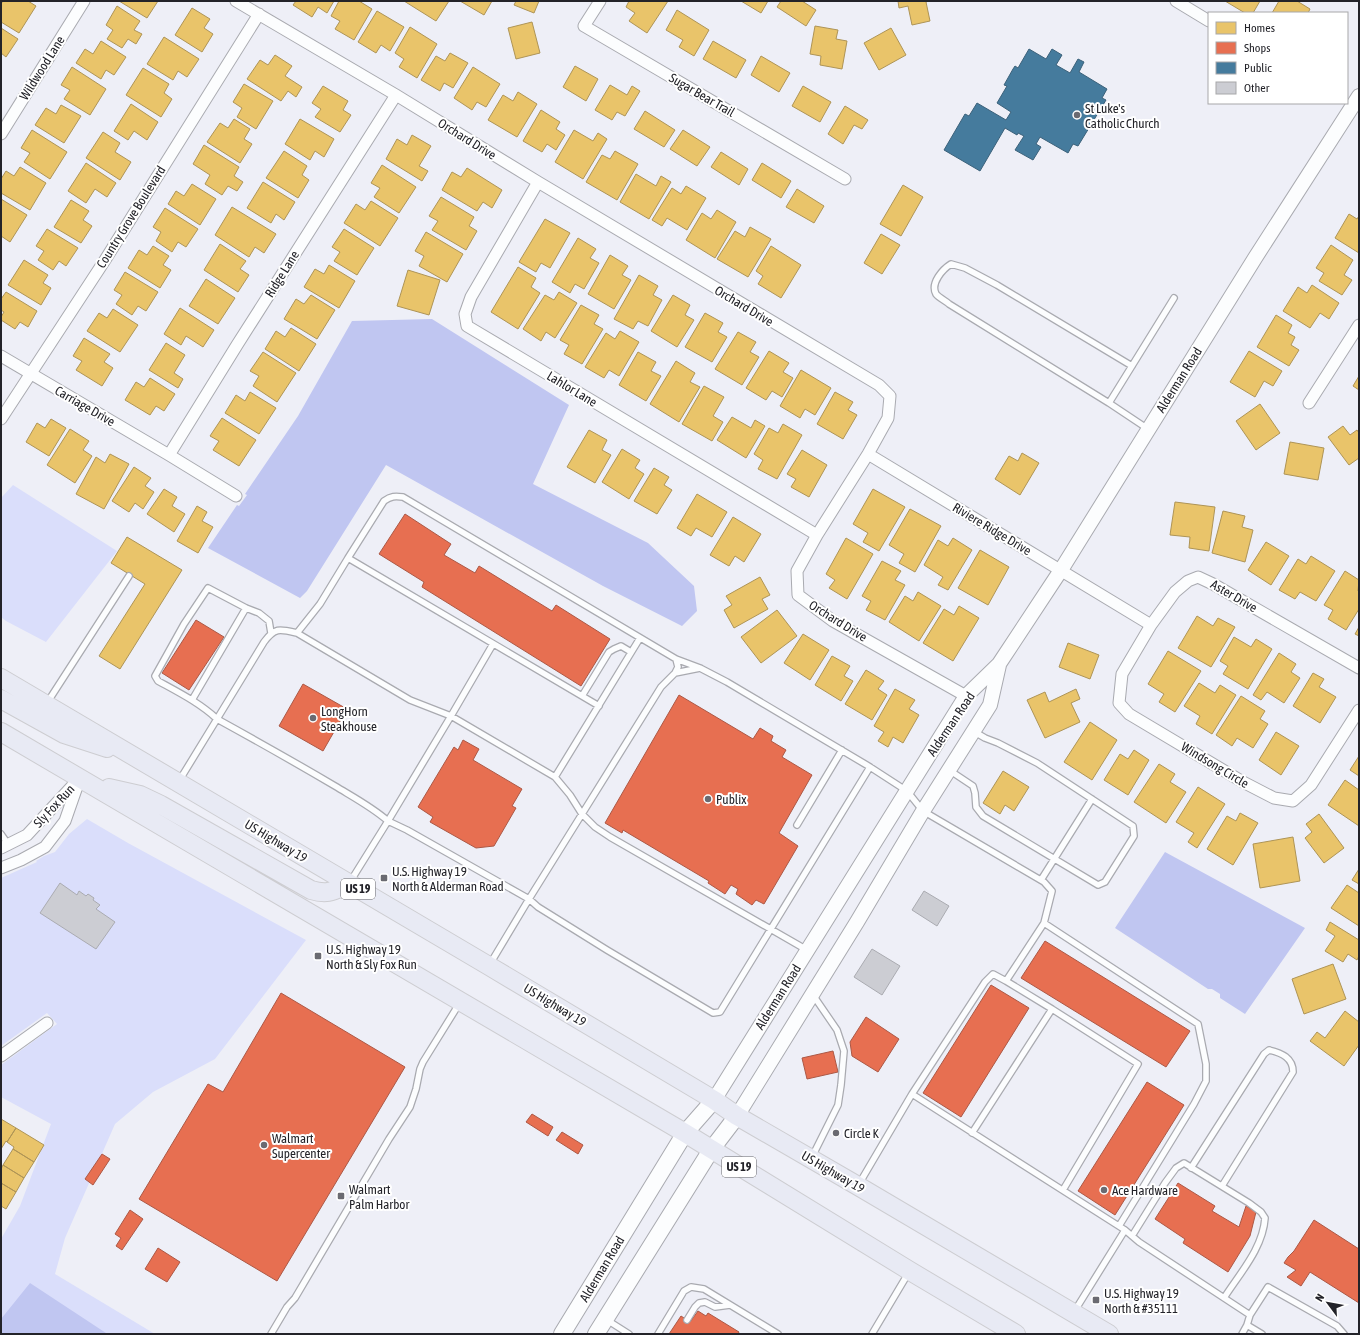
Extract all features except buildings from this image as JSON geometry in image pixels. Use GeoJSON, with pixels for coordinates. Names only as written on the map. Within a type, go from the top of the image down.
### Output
{"type":"FeatureCollection","features":[{"type":"Feature","properties":{"kind":"highway","name":"US Highway 19"},"geometry":{"type":"LineString","coordinates":[[1,678],[489,966],[714,1100],[737,1116],[1109,1334]]}},
{"type":"Feature","properties":{"kind":"highway"},"geometry":{"type":"LineString","coordinates":[[1,699],[64,734],[88,743],[133,756]]}},
{"type":"Feature","properties":{"kind":"highway","name":"US 19"},"geometry":{"type":"LineString","coordinates":[[1,732],[685,1133],[1016,1334]]}},
{"type":"Feature","properties":{"kind":"highway"},"geometry":{"type":"LineString","coordinates":[[86,781],[140,795],[311,890],[322,893],[332,892],[349,884]]}},
{"type":"Feature","properties":{"kind":"main road","name":"Alderman Road"},"geometry":{"type":"LineString","coordinates":[[562,1334],[685,1133],[714,1100]]}},
{"type":"Feature","properties":{"kind":"main road","name":"Alderman Road"},"geometry":{"type":"LineString","coordinates":[[596,1334],[711,1150],[737,1116]]}},
{"type":"Feature","properties":{"kind":"street","name":"Wildwood Lane"},"geometry":{"type":"LineString","coordinates":[[1,134],[84,1]]}},
{"type":"Feature","properties":{"kind":"street","name":"Orchard Drive"},"geometry":{"type":"LineString","coordinates":[[236,1],[396,95],[538,182],[879,385],[890,396],[888,418],[868,454],[816,535],[797,571],[798,595],[833,621],[966,696]]}},
{"type":"Feature","properties":{"kind":"street","name":"Sugar Bear Trail"},"geometry":{"type":"LineString","coordinates":[[600,1],[584,26],[845,179]]}},
{"type":"Feature","properties":{"kind":"street"},"geometry":{"type":"LineString","coordinates":[[1176,1],[1208,20]]}},
{"type":"Feature","properties":{"kind":"street","name":"Country Grove Boulevard"},"geometry":{"type":"LineString","coordinates":[[1,418],[109,254],[258,14]]}},
{"type":"Feature","properties":{"kind":"street","name":"Ridge Lane"},"geometry":{"type":"LineString","coordinates":[[169,455],[396,95]]}},
{"type":"Feature","properties":{"kind":"street","name":"Alderman Road"},"geometry":{"type":"LineString","coordinates":[[714,1100],[966,696],[999,664],[1061,570],[1148,429],[1354,104]]}},
{"type":"Feature","properties":{"kind":"street","name":"Lahlor Lane"},"geometry":{"type":"LineString","coordinates":[[538,182],[471,297],[465,314],[467,326],[816,535]]}},
{"type":"Feature","properties":{"kind":"street"},"geometry":{"type":"LineString","coordinates":[[1309,402],[1359,325]]}},
{"type":"Feature","properties":{"kind":"street","name":"Carriage Drive"},"geometry":{"type":"LineString","coordinates":[[1,356],[236,496]]}},
{"type":"Feature","properties":{"kind":"street","name":"Riviere Ridge Drive"},"geometry":{"type":"LineString","coordinates":[[868,454],[1061,570]]}},
{"type":"Feature","properties":{"kind":"street"},"geometry":{"type":"LineString","coordinates":[[1061,570],[1151,625]]}},
{"type":"Feature","properties":{"kind":"street","name":"Aster Drive"},"geometry":{"type":"LineString","coordinates":[[1151,625],[1175,592],[1188,581],[1198,577],[1213,584],[1359,668]]}},
{"type":"Feature","properties":{"kind":"street","name":"Windsong Circle"},"geometry":{"type":"LineString","coordinates":[[1151,625],[1122,674],[1119,703],[1129,714],[1243,782],[1274,798],[1293,801],[1311,786],[1359,710]]}},
{"type":"Feature","properties":{"kind":"street","name":"Alderman Road"},"geometry":{"type":"LineString","coordinates":[[737,1116],[858,922],[923,811],[990,705],[999,664]]}},
{"type":"Feature","properties":{"kind":"street","name":"Sly Fox Run"},"geometry":{"type":"LineString","coordinates":[[4,846],[27,835],[86,781]]}},
{"type":"Feature","properties":{"kind":"street","name":"Sly Fox Run"},"geometry":{"type":"LineString","coordinates":[[1,868],[21,860],[45,847],[65,821],[86,781]]}},
{"type":"Feature","properties":{"kind":"street"},"geometry":{"type":"LineString","coordinates":[[1,1056],[47,1023]]}},
{"type":"Feature","properties":{"kind":"lane"},"geometry":{"type":"LineString","coordinates":[[1132,366],[997,285],[965,268],[951,264],[944,268],[937,278],[935,288],[936,294],[949,304],[1148,429]]}},
{"type":"Feature","properties":{"kind":"lane"},"geometry":{"type":"LineString","coordinates":[[1108,403],[1174,298]]}},
{"type":"Feature","properties":{"kind":"lane"},"geometry":{"type":"LineString","coordinates":[[297,633],[320,604],[384,501],[390,497],[403,497],[676,659],[700,668],[842,750],[907,791],[923,811],[1041,880],[1052,891],[1044,923],[1006,981]]}},
{"type":"Feature","properties":{"kind":"lane"},"geometry":{"type":"LineString","coordinates":[[348,558],[599,706]]}},
{"type":"Feature","properties":{"kind":"lane"},"geometry":{"type":"LineString","coordinates":[[46,705],[129,576]]}},
{"type":"Feature","properties":{"kind":"lane"},"geometry":{"type":"LineString","coordinates":[[271,633],[269,621],[259,613],[246,608],[208,588],[184,624],[156,676],[158,681],[208,710],[218,719],[378,812],[388,822],[407,830],[529,899],[538,907],[607,950],[713,1013],[720,1012],[870,767]]}},
{"type":"Feature","properties":{"kind":"lane"},"geometry":{"type":"LineString","coordinates":[[192,700],[246,608]]}},
{"type":"Feature","properties":{"kind":"lane"},"geometry":{"type":"LineString","coordinates":[[178,783],[264,642],[271,633],[276,631],[297,633],[410,700],[451,716],[555,777],[570,795],[582,814],[595,827],[807,950]]}},
{"type":"Feature","properties":{"kind":"lane"},"geometry":{"type":"LineString","coordinates":[[555,777],[640,638]]}},
{"type":"Feature","properties":{"kind":"lane"},"geometry":{"type":"LineString","coordinates":[[349,884],[388,822],[493,644]]}},
{"type":"Feature","properties":{"kind":"lane"},"geometry":{"type":"LineString","coordinates":[[582,696],[609,652],[614,648],[621,646],[631,652]]}},
{"type":"Feature","properties":{"kind":"lane"},"geometry":{"type":"LineString","coordinates":[[489,966],[661,687],[675,673],[678,667],[676,659]]}},
{"type":"Feature","properties":{"kind":"lane"},"geometry":{"type":"LineString","coordinates":[[675,673],[700,668]]}},
{"type":"Feature","properties":{"kind":"lane"},"geometry":{"type":"LineString","coordinates":[[949,770],[973,786],[976,793],[976,807],[983,816],[1098,885],[1105,882],[1134,836],[1133,826],[1037,763],[973,731]]}},
{"type":"Feature","properties":{"kind":"lane"},"geometry":{"type":"LineString","coordinates":[[797,825],[842,750]]}},
{"type":"Feature","properties":{"kind":"lane"},"geometry":{"type":"LineString","coordinates":[[1041,880],[1092,799]]}},
{"type":"Feature","properties":{"kind":"lane"},"geometry":{"type":"LineString","coordinates":[[1,834],[4,846]]}},
{"type":"Feature","properties":{"kind":"lane"},"geometry":{"type":"LineString","coordinates":[[1044,923],[1198,1024],[1206,1064],[1206,1081],[1194,1104],[1119,1226]]}},
{"type":"Feature","properties":{"kind":"lane"},"geometry":{"type":"LineString","coordinates":[[858,1186],[912,1094],[984,982],[994,974],[1138,1064],[1063,1190]]}},
{"type":"Feature","properties":{"kind":"lane"},"geometry":{"type":"LineString","coordinates":[[811,1158],[838,1105],[844,1051],[837,1030],[812,995]]}},
{"type":"Feature","properties":{"kind":"lane"},"geometry":{"type":"LineString","coordinates":[[271,1334],[287,1307],[295,1298],[389,1139],[410,1107],[423,1062],[460,1001]]}},
{"type":"Feature","properties":{"kind":"lane"},"geometry":{"type":"LineString","coordinates":[[972,1133],[1052,1009]]}},
{"type":"Feature","properties":{"kind":"lane"},"geometry":{"type":"LineString","coordinates":[[1191,1168],[1264,1054],[1269,1050],[1276,1052],[1290,1060],[1293,1065],[1293,1072],[1222,1186]]}},
{"type":"Feature","properties":{"kind":"lane"},"geometry":{"type":"LineString","coordinates":[[912,1094],[1126,1230],[1139,1242],[1250,1315]]}},
{"type":"Feature","properties":{"kind":"lane"},"geometry":{"type":"LineString","coordinates":[[1132,1236],[1165,1183],[1176,1168],[1184,1163],[1249,1203],[1261,1212],[1265,1218],[1264,1230],[1258,1246],[1224,1298]]}},
{"type":"Feature","properties":{"kind":"lane"},"geometry":{"type":"LineString","coordinates":[[1074,1313],[1126,1230]]}},
{"type":"Feature","properties":{"kind":"lane"},"geometry":{"type":"LineString","coordinates":[[872,1334],[910,1271]]}},
{"type":"Feature","properties":{"kind":"lane"},"geometry":{"type":"LineString","coordinates":[[1242,1334],[1250,1315],[1268,1286],[1337,1326],[1344,1334]]}},
{"type":"Feature","properties":{"kind":"lane"},"geometry":{"type":"LineString","coordinates":[[658,1334],[684,1291],[691,1287],[704,1289],[778,1334]]}},
{"type":"Feature","properties":{"kind":"lane"},"geometry":{"type":"LineString","coordinates":[[687,1320],[695,1307],[700,1303],[705,1302],[715,1307],[730,1305]]}},
{"type":"Feature","properties":{"kind":"lane"},"geometry":{"type":"LineString","coordinates":[[605,1319],[629,1334]]}},
{"type":"Feature","properties":{"kind":"lane"},"geometry":{"type":"LineString","coordinates":[[1247,1325],[1262,1334]]}},
{"type":"Feature","properties":{"kind":"shaded area"},"geometry":{"type":"Polygon","coordinates":[[[432,319],[569,405],[533,484],[648,543],[694,586],[697,611],[682,626],[603,586],[386,465],[307,591],[300,598],[208,548],[237,505],[239,506],[247,495],[245,494],[298,416],[352,321],[432,319]]]}},
{"type":"Feature","properties":{"kind":"shaded area"},"geometry":{"type":"Polygon","coordinates":[[[13,485],[117,551],[46,642],[1,617],[1,498],[13,485]]]}},
{"type":"Feature","properties":{"kind":"shaded area"},"geometry":{"type":"Polygon","coordinates":[[[87,819],[306,940],[215,1059],[153,1092],[115,1124],[65,1238],[55,1274],[155,1334],[1,1334],[1,1239],[20,1206],[51,1124],[1,1097],[1,1065],[57,1024],[47,1013],[1,1046],[1,878],[37,862],[36,861],[44,856],[55,852],[69,834],[87,819]]]}},
{"type":"Feature","properties":{"kind":"shaded area"},"geometry":{"type":"Polygon","coordinates":[[[1165,852],[1305,928],[1245,1014],[1220,998],[1220,994],[1212,989],[1208,989],[1115,928],[1165,852]]]}},
{"type":"Feature","properties":{"kind":"shaded area"},"geometry":{"type":"Polygon","coordinates":[[[30,1283],[106,1333],[1,1334],[1,1319],[30,1283]]]}},
{"type":"Feature","properties":{"kind":"place","name":"St Luke's Catholic Church"},"geometry":{"type":"Point","coordinates":[1077,115]}},
{"type":"Feature","properties":{"kind":"place","name":"LongHorn Steakhouse"},"geometry":{"type":"Point","coordinates":[313,718]}},
{"type":"Feature","properties":{"kind":"place","name":"Publix"},"geometry":{"type":"Point","coordinates":[708,799]}},
{"type":"Feature","properties":{"kind":"place","name":"U.S. Highway 19 North & Alderman Road"},"geometry":{"type":"Point","coordinates":[384,878]}},
{"type":"Feature","properties":{"kind":"place","name":"U.S. Highway 19 North & Sly Fox Run"},"geometry":{"type":"Point","coordinates":[318,956]}},
{"type":"Feature","properties":{"kind":"place","name":"Circle K"},"geometry":{"type":"Point","coordinates":[836,1133]}},
{"type":"Feature","properties":{"kind":"place","name":"Walmart Supercenter"},"geometry":{"type":"Point","coordinates":[264,1145]}},
{"type":"Feature","properties":{"kind":"place","name":"Ace Hardware"},"geometry":{"type":"Point","coordinates":[1104,1190]}},
{"type":"Feature","properties":{"kind":"place","name":"Walmart Palm Harbor"},"geometry":{"type":"Point","coordinates":[341,1196]}},
{"type":"Feature","properties":{"kind":"place","name":"U.S. Highway 19 North & #35111"},"geometry":{"type":"Point","coordinates":[1096,1300]}}]}
